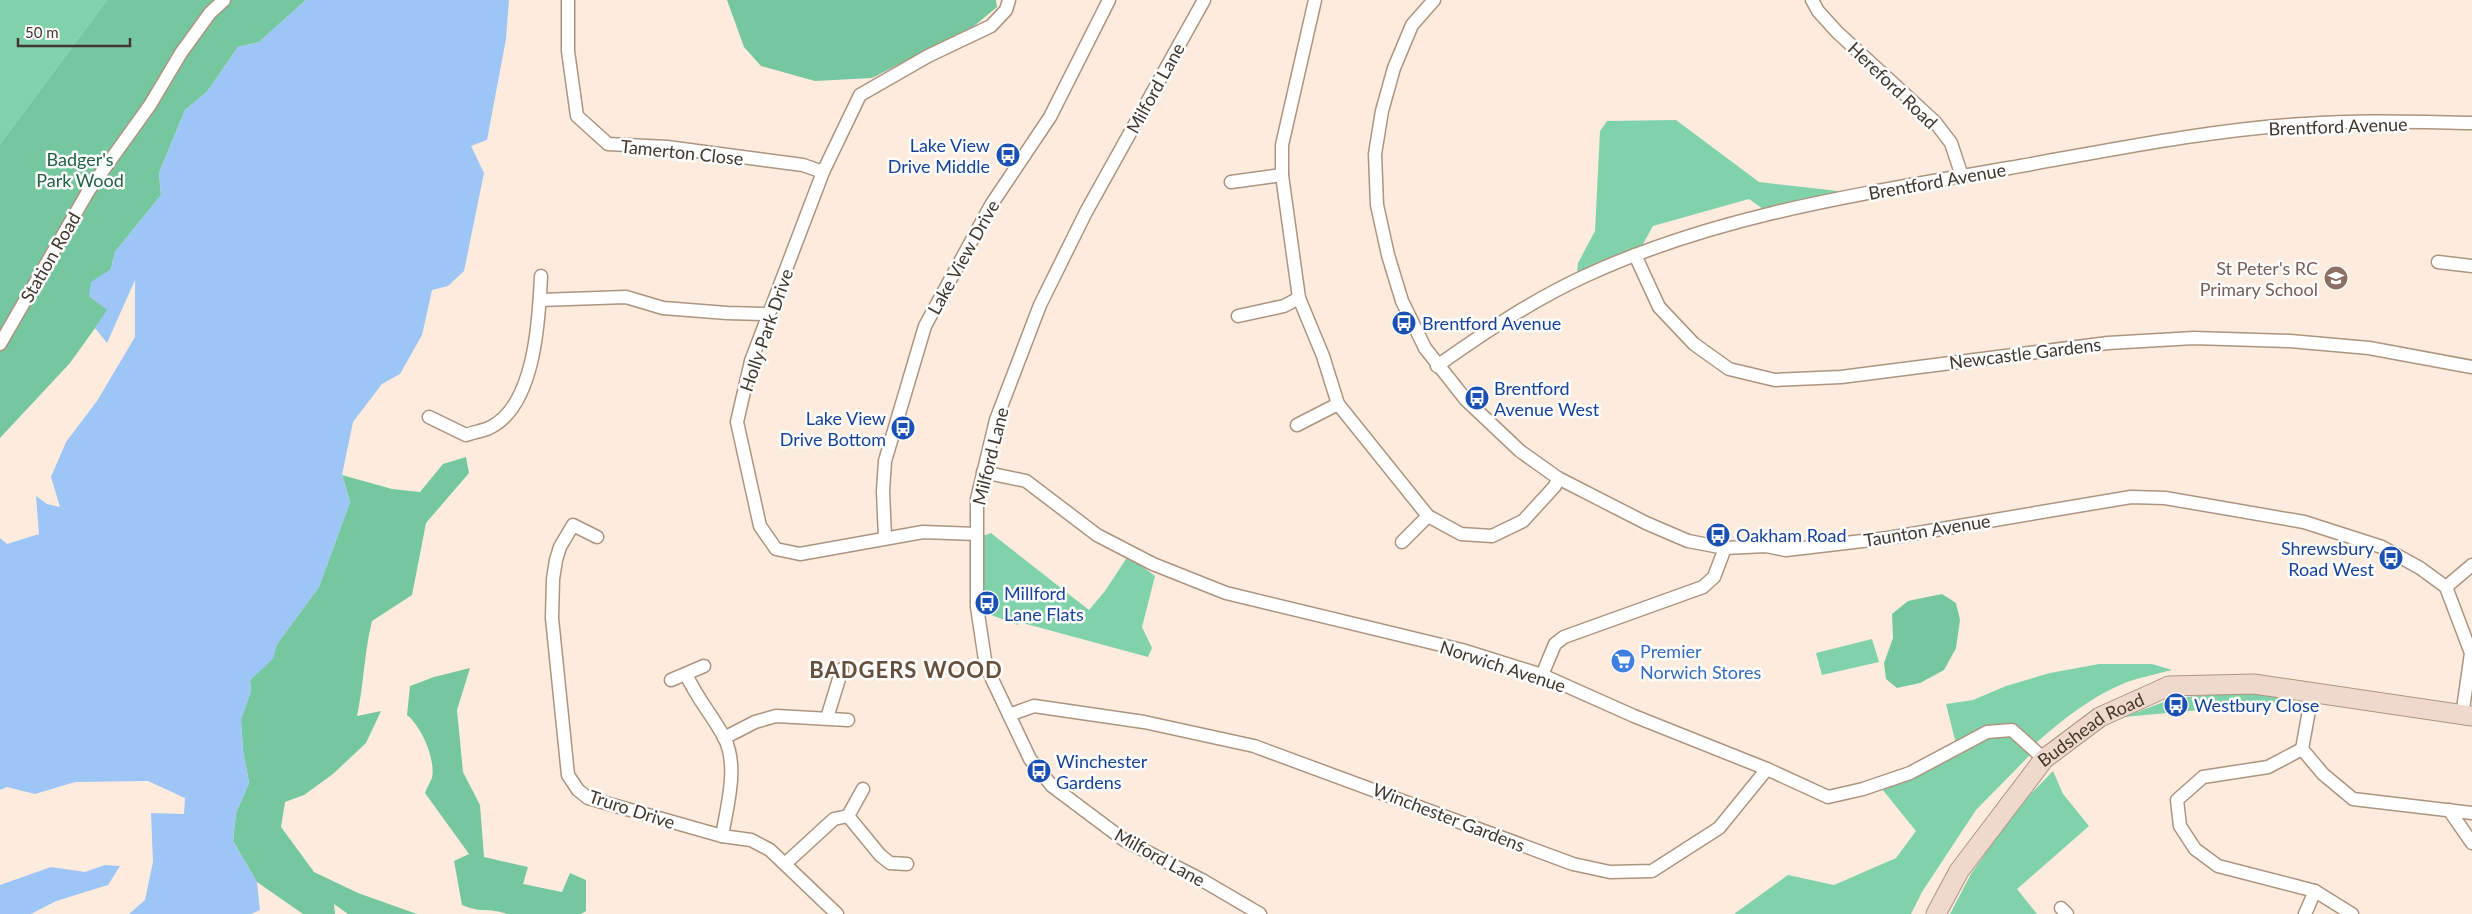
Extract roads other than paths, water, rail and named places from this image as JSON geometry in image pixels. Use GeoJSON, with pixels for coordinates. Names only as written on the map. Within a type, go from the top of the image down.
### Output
{"type":"FeatureCollection","features":[{"type":"Feature","properties":{"kind":"street","name":"Station Road"},"geometry":{"type":"LineString","coordinates":[[0,344],[89,190],[150,105],[181,53],[210,14],[224,0]]}},
{"type":"Feature","properties":{"kind":"street","name":"Tamerton Close"},"geometry":{"type":"LineString","coordinates":[[568,0],[568,52],[577,116],[608,144],[667,147],[803,165],[824,172]]}},
{"type":"Feature","properties":{"kind":"street","name":"Holly Park Drive"},"geometry":{"type":"LineString","coordinates":[[976,534],[923,532],[800,554],[776,549],[760,526],[737,422],[751,361],[824,172],[860,95],[928,56],[991,26],[1006,10],[1009,0]]}},
{"type":"Feature","properties":{"kind":"street","name":"Lake View Drive"},"geometry":{"type":"LineString","coordinates":[[885,538],[883,491],[885,461],[925,326],[991,205],[1050,117],[1109,0]]}},
{"type":"Feature","properties":{"kind":"street","name":"Milford Lane"},"geometry":{"type":"LineString","coordinates":[[1204,0],[1086,212],[1040,304],[996,420],[977,499],[977,607],[986,660],[1009,715],[1030,759],[1052,786],[1124,840],[1202,880],[1260,914]]}},
{"type":"Feature","properties":{"kind":"street"},"geometry":{"type":"LineString","coordinates":[[1315,0],[1282,145],[1282,175],[1299,298],[1323,356],[1338,404],[1428,516],[1461,534],[1492,536],[1523,521],[1555,486],[1558,478]]}},
{"type":"Feature","properties":{"kind":"street","name":"Taunton Avenue"},"geometry":{"type":"LineString","coordinates":[[1434,0],[1412,26],[1394,68],[1382,110],[1375,154],[1377,205],[1390,262],[1402,301],[1425,348],[1437,366],[1466,400],[1509,441],[1558,478],[1646,523],[1688,541],[1725,548],[1766,546],[1786,550],[1888,538],[2103,500],[2131,497],[2165,498],[2313,524],[2382,547],[2420,568],[2446,587]]}},
{"type":"Feature","properties":{"kind":"street","name":"Hereford Road"},"geometry":{"type":"LineString","coordinates":[[1812,0],[1818,11],[1837,32],[1935,122],[1951,143],[1962,176]]}},
{"type":"Feature","properties":{"kind":"street","name":"Brentford Avenue"},"geometry":{"type":"LineString","coordinates":[[1437,366],[1496,324],[1584,276],[1635,255],[1702,232],[1777,210],[1962,176],[2242,130],[2304,124],[2472,124]]}},
{"type":"Feature","properties":{"kind":"street"},"geometry":{"type":"LineString","coordinates":[[1231,182],[1282,175]]}},
{"type":"Feature","properties":{"kind":"street","name":"Newcastle Gardens"},"geometry":{"type":"LineString","coordinates":[[1635,255],[1659,307],[1694,344],[1729,369],[1775,380],[1841,377],[2108,343],[2194,338],[2290,341],[2369,348],[2472,367]]}},
{"type":"Feature","properties":{"kind":"street"},"geometry":{"type":"LineString","coordinates":[[2438,262],[2472,266]]}},
{"type":"Feature","properties":{"kind":"street"},"geometry":{"type":"LineString","coordinates":[[429,418],[466,434],[490,428],[515,404],[532,361],[540,300],[541,276]]}},
{"type":"Feature","properties":{"kind":"street"},"geometry":{"type":"LineString","coordinates":[[540,300],[626,297],[663,308],[769,314]]}},
{"type":"Feature","properties":{"kind":"street"},"geometry":{"type":"LineString","coordinates":[[1238,316],[1284,306],[1299,298]]}},
{"type":"Feature","properties":{"kind":"street"},"geometry":{"type":"LineString","coordinates":[[1297,425],[1338,404]]}},
{"type":"Feature","properties":{"kind":"street","name":"Norwich Avenue"},"geometry":{"type":"LineString","coordinates":[[983,472],[1026,481],[1097,535],[1153,564],[1226,593],[1462,650],[1542,675],[1638,717],[1767,768],[1828,797],[1863,789],[1910,773],[1987,732],[2012,730],[2044,758]]}},
{"type":"Feature","properties":{"kind":"street"},"geometry":{"type":"LineString","coordinates":[[1402,542],[1428,516]]}},
{"type":"Feature","properties":{"kind":"street","name":"Truro Drive"},"geometry":{"type":"LineString","coordinates":[[597,537],[573,525],[560,548],[553,579],[552,618],[568,775],[578,790],[588,798],[722,836],[751,840],[770,850],[837,914]]}},
{"type":"Feature","properties":{"kind":"street"},"geometry":{"type":"LineString","coordinates":[[1542,675],[1555,644],[1564,637],[1703,586],[1714,577],[1725,548]]}},
{"type":"Feature","properties":{"kind":"street"},"geometry":{"type":"LineString","coordinates":[[2467,716],[2471,653],[2446,587],[2472,565]]}},
{"type":"Feature","properties":{"kind":"street"},"geometry":{"type":"LineString","coordinates":[[671,680],[704,666]]}},
{"type":"Feature","properties":{"kind":"street"},"geometry":{"type":"LineString","coordinates":[[827,718],[842,668]]}},
{"type":"Feature","properties":{"kind":"street"},"geometry":{"type":"LineString","coordinates":[[686,674],[694,691],[724,738],[730,758],[730,788],[722,836]]}},
{"type":"Feature","properties":{"kind":"street","name":"Budshead Road"},"geometry":{"type":"LineString","coordinates":[[1936,914],[1959,870],[2044,758],[2100,717],[2169,686],[2254,684],[2467,716]]}},
{"type":"Feature","properties":{"kind":"street"},"geometry":{"type":"LineString","coordinates":[[2302,749],[2312,694]]}},
{"type":"Feature","properties":{"kind":"street","name":"Winchester Gardens"},"geometry":{"type":"LineString","coordinates":[[1009,715],[1034,706],[1144,722],[1254,746],[1573,864],[1610,872],[1652,871],[1719,828],[1767,768]]}},
{"type":"Feature","properties":{"kind":"street"},"geometry":{"type":"LineString","coordinates":[[724,738],[755,722],[776,716],[848,720]]}},
{"type":"Feature","properties":{"kind":"street"},"geometry":{"type":"LineString","coordinates":[[2302,749],[2323,774],[2353,799],[2472,813]]}},
{"type":"Feature","properties":{"kind":"street"},"geometry":{"type":"LineString","coordinates":[[2302,749],[2268,766],[2202,777],[2177,800],[2180,826],[2195,849],[2218,866],[2315,891],[2352,914]]}},
{"type":"Feature","properties":{"kind":"street"},"geometry":{"type":"LineString","coordinates":[[786,864],[834,819],[848,816],[863,789]]}},
{"type":"Feature","properties":{"kind":"street"},"geometry":{"type":"LineString","coordinates":[[2449,810],[2472,842]]}},
{"type":"Feature","properties":{"kind":"street"},"geometry":{"type":"LineString","coordinates":[[848,816],[880,855],[890,864],[907,864]]}},
{"type":"Feature","properties":{"kind":"street"},"geometry":{"type":"LineString","coordinates":[[2305,914],[2315,891]]}},
{"type":"Feature","properties":{"kind":"water"},"geometry":{"type":"Polygon","coordinates":[[[306,0],[509,0],[506,39],[487,140],[471,146],[484,173],[464,271],[448,286],[432,290],[422,335],[400,374],[382,384],[353,422],[342,475],[350,502],[319,587],[277,644],[273,659],[250,680],[251,691],[241,720],[243,751],[249,783],[236,813],[233,841],[257,882],[260,910],[251,914],[129,914],[145,900],[153,862],[151,813],[184,814],[185,798],[148,781],[75,782],[35,794],[7,787],[0,790],[0,538],[7,544],[39,534],[36,496],[47,504],[60,507],[51,477],[66,442],[97,401],[135,337],[135,280],[107,343],[95,328],[107,310],[89,296],[91,282],[111,269],[115,252],[161,195],[159,173],[185,110],[207,92],[238,47],[259,42],[306,0]]]}},
{"type":"Feature","properties":{"kind":"water"},"geometry":{"type":"Polygon","coordinates":[[[105,865],[120,866],[108,885],[56,901],[31,914],[0,914],[0,885],[51,867],[85,872],[105,865]]]}},
{"type":"Feature","properties":{"kind":"place","name":"Lake View Drive Middle"},"geometry":{"type":"Point","coordinates":[1008,155]}},
{"type":"Feature","properties":{"kind":"place","name":"St Peter's RC Primary School"},"geometry":{"type":"Point","coordinates":[2336,278]}},
{"type":"Feature","properties":{"kind":"place","name":"Brentford Avenue"},"geometry":{"type":"Point","coordinates":[1404,323]}},
{"type":"Feature","properties":{"kind":"place","name":"Brentford Avenue West"},"geometry":{"type":"Point","coordinates":[1477,398]}},
{"type":"Feature","properties":{"kind":"place","name":"Lake View Drive Bottom"},"geometry":{"type":"Point","coordinates":[903,428]}},
{"type":"Feature","properties":{"kind":"place","name":"Oakham Road"},"geometry":{"type":"Point","coordinates":[1718,535]}},
{"type":"Feature","properties":{"kind":"place","name":"Shrewsbury Road West"},"geometry":{"type":"Point","coordinates":[2391,558]}},
{"type":"Feature","properties":{"kind":"place","name":"Millford Lane Flats"},"geometry":{"type":"Point","coordinates":[987,603]}},
{"type":"Feature","properties":{"kind":"place","name":"Premier Norwich Stores"},"geometry":{"type":"Point","coordinates":[1623,661]}},
{"type":"Feature","properties":{"kind":"place","name":"Westbury Close"},"geometry":{"type":"Point","coordinates":[2176,705]}},
{"type":"Feature","properties":{"kind":"place","name":"Winchester Gardens"},"geometry":{"type":"Point","coordinates":[1039,771]}},
{"type":"Feature","properties":{"kind":"district","name":"BADGERS WOOD"},"geometry":{"type":"Point","coordinates":[906,669]}},
{"type":"Feature","properties":{"kind":"park label","name":"Badger's Park Wood"},"geometry":{"type":"Point","coordinates":[80,169]}}]}
